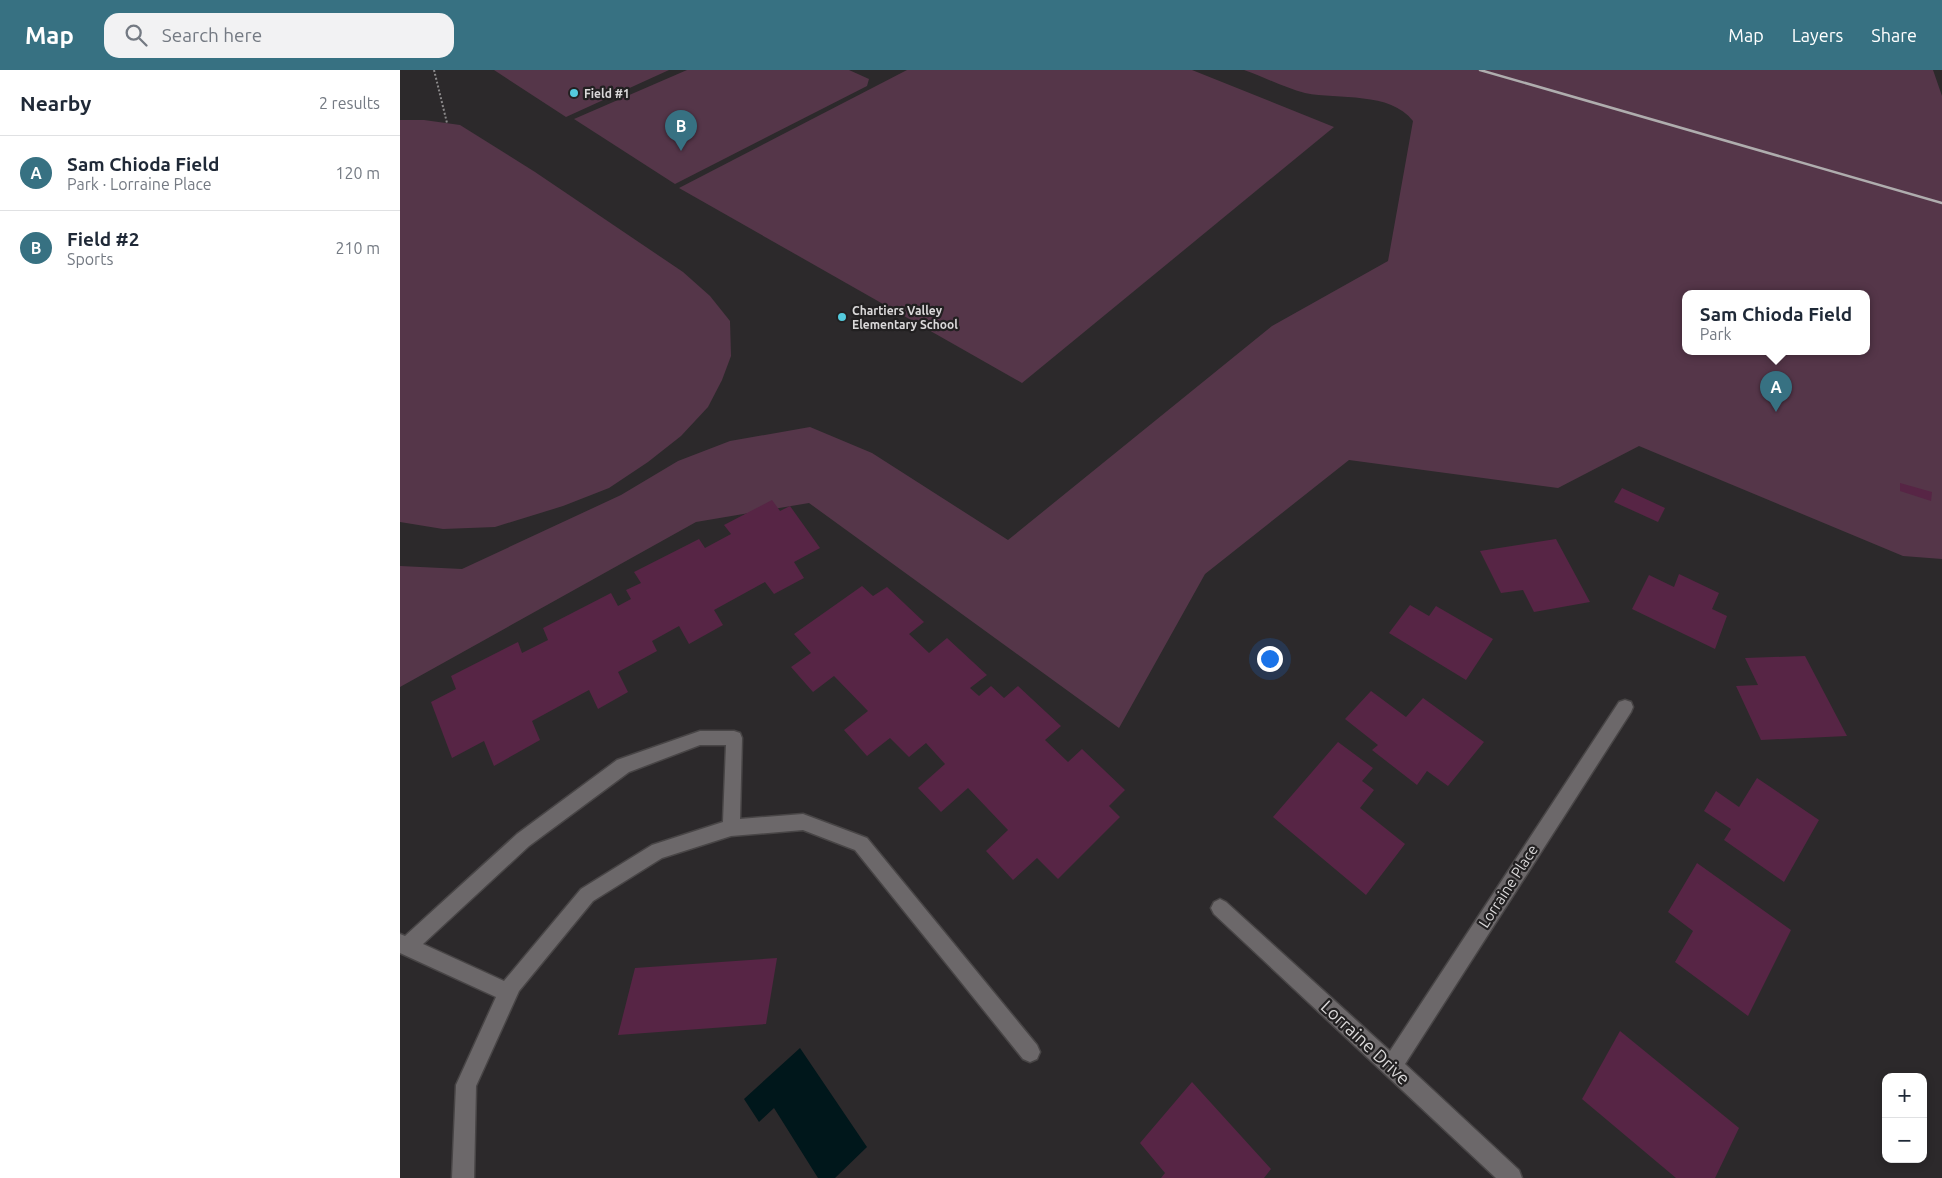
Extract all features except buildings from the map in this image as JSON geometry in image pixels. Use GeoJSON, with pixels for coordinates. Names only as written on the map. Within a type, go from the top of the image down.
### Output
{"type":"FeatureCollection","features":[{"type":"Feature","properties":{"kind":"street","name":"Lorraine Place"},"geometry":{"type":"LineString","coordinates":[[1392,1066],[1624,707]]}},
{"type":"Feature","properties":{"kind":"street"},"geometry":{"type":"LineString","coordinates":[[508,994],[404,945],[523,840],[624,766],[700,738],[734,738],[731,828]]}},
{"type":"Feature","properties":{"kind":"street"},"geometry":{"type":"LineString","coordinates":[[463,1178],[466,1085],[512,984],[587,895],[658,851],[731,828],[803,822],[861,844],[1030,1052]]}},
{"type":"Feature","properties":{"kind":"street","name":"Lorraine Drive"},"geometry":{"type":"LineString","coordinates":[[1220,908],[1511,1178]]}},
{"type":"Feature","properties":{"kind":"path"},"geometry":{"type":"LineString","coordinates":[[434,70],[447,123]]}},
{"type":"Feature","properties":{"kind":"shaded area","name":"Field #1"},"geometry":{"type":"Polygon","coordinates":[[[494,70],[669,70],[566,117],[494,70]]]}},
{"type":"Feature","properties":{"kind":"shaded area"},"geometry":{"type":"Polygon","coordinates":[[[687,70],[849,70],[869,79],[867,86],[675,184],[574,119],[687,70]]]}},
{"type":"Feature","properties":{"kind":"shaded area"},"geometry":{"type":"Polygon","coordinates":[[[907,70],[1192,70],[1334,127],[1022,383],[679,188],[907,70]]]}},
{"type":"Feature","properties":{"kind":"shaded area"},"geometry":{"type":"Polygon","coordinates":[[[1244,70],[1933,70],[1942,96],[1942,559],[1903,556],[1639,446],[1558,488],[1349,460],[1205,574],[1119,728],[809,503],[696,522],[400,687],[400,566],[462,569],[621,495],[678,461],[730,441],[810,427],[872,453],[1008,540],[1272,326],[1388,261],[1413,121],[1403,111],[1378,101],[1318,95],[1290,88],[1244,70]]]}},
{"type":"Feature","properties":{"kind":"shaded area"},"geometry":{"type":"Polygon","coordinates":[[[400,120],[424,120],[460,125],[535,172],[683,272],[710,296],[730,321],[731,356],[722,380],[708,407],[681,436],[648,462],[609,488],[563,506],[495,527],[443,529],[400,522],[400,120]]]}},
{"type":"Feature","properties":{"kind":"water"},"geometry":{"type":"Polygon","coordinates":[[[800,1048],[867,1147],[835,1178],[818,1178],[774,1108],[759,1122],[744,1099],[800,1048]]]}},
{"type":"Feature","properties":{"kind":"railway"},"geometry":{"type":"LineString","coordinates":[[1480,70],[1942,203]]}},
{"type":"Feature","properties":{"kind":"place","name":"Field #1"},"geometry":{"type":"Point","coordinates":[574,93]}},
{"type":"Feature","properties":{"kind":"place","name":"Field #2"},"geometry":{"type":"Point","coordinates":[681,151]}},
{"type":"Feature","properties":{"kind":"place","name":"Chartiers Valley Elementary School"},"geometry":{"type":"Point","coordinates":[842,317]}},
{"type":"Feature","properties":{"kind":"place","name":"Sam Chioda Field"},"geometry":{"type":"Point","coordinates":[1776,412]}}]}
